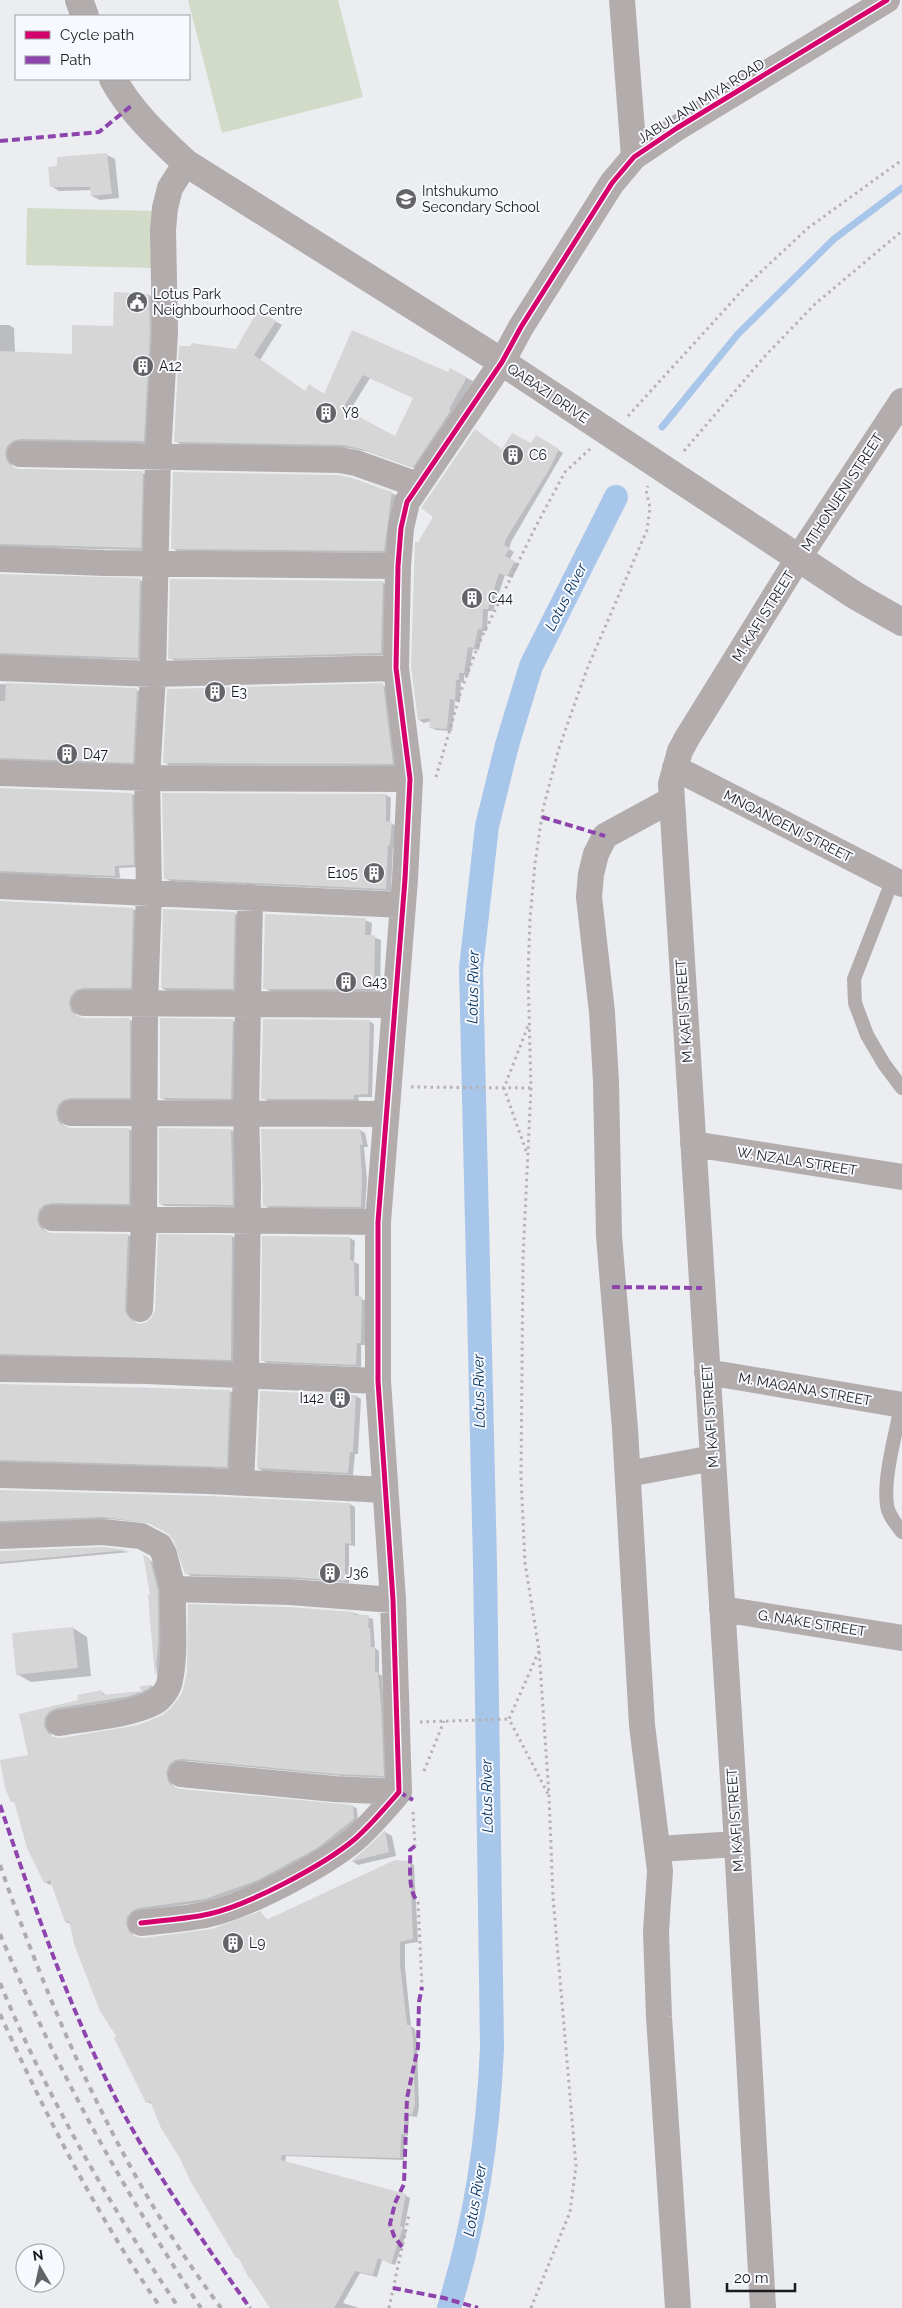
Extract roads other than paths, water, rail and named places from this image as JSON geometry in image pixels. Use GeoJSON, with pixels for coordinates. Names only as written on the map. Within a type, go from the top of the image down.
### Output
{"type":"FeatureCollection","features":[{"type":"Feature","properties":{"kind":"street"},"geometry":{"type":"LineString","coordinates":[[79,0],[85,15]]}},
{"type":"Feature","properties":{"kind":"street"},"geometry":{"type":"LineString","coordinates":[[622,0],[634,157]]}},
{"type":"Feature","properties":{"kind":"street","name":"JABULANI MIYA ROAD"},"geometry":{"type":"LineString","coordinates":[[399,1792],[393,1600],[378,1381],[378,1222],[403,905],[422,782],[396,668],[398,566],[403,514],[407,502],[502,362],[521,327],[612,183],[634,157],[677,128],[888,0]]}},
{"type":"Feature","properties":{"kind":"street","name":"QABAZI DRIVE"},"geometry":{"type":"LineString","coordinates":[[114,80],[144,121],[186,163],[502,362],[856,596],[902,622]]}},
{"type":"Feature","properties":{"kind":"street"},"geometry":{"type":"LineString","coordinates":[[140,1309],[144,1219],[145,1004],[149,892],[147,778],[153,674],[154,562],[158,456],[165,332],[165,208],[170,188],[186,163]]}},
{"type":"Feature","properties":{"kind":"street","name":"MTHONJENI STREET"},"geometry":{"type":"LineString","coordinates":[[799,558],[902,401]]}},
{"type":"Feature","properties":{"kind":"street"},"geometry":{"type":"LineString","coordinates":[[20,454],[340,460],[356,463],[418,485]]}},
{"type":"Feature","properties":{"kind":"street","name":"M. KAFI STREET"},"geometry":{"type":"LineString","coordinates":[[763,2308],[737,1844],[671,800],[675,768],[687,738],[799,558]]}},
{"type":"Feature","properties":{"kind":"street"},"geometry":{"type":"LineString","coordinates":[[0,559],[105,563],[154,562],[398,566]]}},
{"type":"Feature","properties":{"kind":"street"},"geometry":{"type":"LineString","coordinates":[[0,668],[153,674],[396,668]]}},
{"type":"Feature","properties":{"kind":"street","name":"MNQANQENI STREET"},"geometry":{"type":"LineString","coordinates":[[675,768],[897,881]]}},
{"type":"Feature","properties":{"kind":"street"},"geometry":{"type":"LineString","coordinates":[[0,773],[147,778],[422,782]]}},
{"type":"Feature","properties":{"kind":"street"},"geometry":{"type":"LineString","coordinates":[[671,800],[605,836],[596,854],[590,874],[589,897],[602,1012],[608,1126],[609,1236],[628,1474],[642,1725],[658,1848],[660,1890],[656,1932],[659,2017],[678,2308]]}},
{"type":"Feature","properties":{"kind":"street"},"geometry":{"type":"LineString","coordinates":[[0,886],[403,905]]}},
{"type":"Feature","properties":{"kind":"street"},"geometry":{"type":"LineString","coordinates":[[241,1482],[246,1375],[248,1124],[246,1113],[250,897]]}},
{"type":"Feature","properties":{"kind":"street"},"geometry":{"type":"LineString","coordinates":[[84,1003],[394,1005]]}},
{"type":"Feature","properties":{"kind":"street"},"geometry":{"type":"LineString","coordinates":[[71,1113],[386,1114]]}},
{"type":"Feature","properties":{"kind":"street","name":"W. NZALA STREET"},"geometry":{"type":"LineString","coordinates":[[693,1144],[902,1177]]}},
{"type":"Feature","properties":{"kind":"street"},"geometry":{"type":"LineString","coordinates":[[52,1218],[378,1222]]}},
{"type":"Feature","properties":{"kind":"street"},"geometry":{"type":"LineString","coordinates":[[0,1369],[246,1375],[378,1381]]}},
{"type":"Feature","properties":{"kind":"street","name":"M. MAQANA STREET"},"geometry":{"type":"LineString","coordinates":[[708,1372],[902,1405]]}},
{"type":"Feature","properties":{"kind":"street"},"geometry":{"type":"LineString","coordinates":[[628,1474],[713,1458]]}},
{"type":"Feature","properties":{"kind":"street"},"geometry":{"type":"LineString","coordinates":[[0,1475],[241,1482],[385,1490]]}},
{"type":"Feature","properties":{"kind":"street"},"geometry":{"type":"LineString","coordinates":[[0,1536],[103,1532],[141,1536],[160,1546],[164,1554],[173,1589],[172,1664],[170,1682],[165,1692],[157,1701],[143,1706],[58,1723]]}},
{"type":"Feature","properties":{"kind":"street"},"geometry":{"type":"LineString","coordinates":[[173,1589],[290,1592],[393,1600]]}},
{"type":"Feature","properties":{"kind":"street","name":"G. NAKE STREET"},"geometry":{"type":"LineString","coordinates":[[722,1609],[902,1638]]}},
{"type":"Feature","properties":{"kind":"street"},"geometry":{"type":"LineString","coordinates":[[181,1774],[334,1789],[399,1792]]}},
{"type":"Feature","properties":{"kind":"street"},"geometry":{"type":"LineString","coordinates":[[141,1923],[209,1914],[266,1891],[328,1858],[355,1839],[399,1792]]}},
{"type":"Feature","properties":{"kind":"street"},"geometry":{"type":"LineString","coordinates":[[658,1848],[737,1844]]}},
{"type":"Feature","properties":{"kind":"lane"},"geometry":{"type":"LineString","coordinates":[[897,881],[854,979],[855,1003],[867,1035],[884,1064],[902,1088]]}},
{"type":"Feature","properties":{"kind":"lane"},"geometry":{"type":"LineString","coordinates":[[902,1405],[886,1487],[887,1507],[893,1520],[902,1532]]}},
{"type":"Feature","properties":{"kind":"waterway"},"geometry":{"type":"LineString","coordinates":[[662,427],[738,334],[834,239],[902,188]]}},
{"type":"Feature","properties":{"kind":"waterway","name":"Lotus River"},"geometry":{"type":"LineString","coordinates":[[449,2308],[467,2243],[479,2179],[484,2147],[492,2048],[485,1564],[471,968],[487,826],[507,745],[531,666],[616,497]]}},
{"type":"Feature","properties":{"kind":"railway"},"geometry":{"type":"LineString","coordinates":[[0,1865],[43,1981],[94,2095],[152,2205],[185,2257],[221,2308]]}},
{"type":"Feature","properties":{"kind":"railway"},"geometry":{"type":"LineString","coordinates":[[0,1934],[21,1983],[91,2126],[144,2218],[201,2308]]}},
{"type":"Feature","properties":{"kind":"railway"},"geometry":{"type":"LineString","coordinates":[[0,1983],[38,2068],[81,2150],[104,2190],[179,2308]]}},
{"type":"Feature","properties":{"kind":"railway"},"geometry":{"type":"LineString","coordinates":[[0,2014],[35,2089],[94,2202],[161,2308]]}},
{"type":"Feature","properties":{"kind":"place","name":"Intshukumo Secondary School"},"geometry":{"type":"Point","coordinates":[406,199]}},
{"type":"Feature","properties":{"kind":"place","name":"Lotus Park Neighbourhood Centre"},"geometry":{"type":"Point","coordinates":[137,302]}},
{"type":"Feature","properties":{"kind":"place","name":"A12"},"geometry":{"type":"Point","coordinates":[143,366]}},
{"type":"Feature","properties":{"kind":"place","name":"Y8"},"geometry":{"type":"Point","coordinates":[326,413]}},
{"type":"Feature","properties":{"kind":"place","name":"C6"},"geometry":{"type":"Point","coordinates":[513,455]}},
{"type":"Feature","properties":{"kind":"place","name":"C44"},"geometry":{"type":"Point","coordinates":[472,598]}},
{"type":"Feature","properties":{"kind":"place","name":"E3"},"geometry":{"type":"Point","coordinates":[215,692]}},
{"type":"Feature","properties":{"kind":"place","name":"D47"},"geometry":{"type":"Point","coordinates":[67,754]}},
{"type":"Feature","properties":{"kind":"place","name":"E105"},"geometry":{"type":"Point","coordinates":[374,873]}},
{"type":"Feature","properties":{"kind":"place","name":"G43"},"geometry":{"type":"Point","coordinates":[346,982]}},
{"type":"Feature","properties":{"kind":"place","name":"I142"},"geometry":{"type":"Point","coordinates":[340,1398]}},
{"type":"Feature","properties":{"kind":"place","name":"J36"},"geometry":{"type":"Point","coordinates":[330,1573]}},
{"type":"Feature","properties":{"kind":"place","name":"L9"},"geometry":{"type":"Point","coordinates":[233,1943]}}]}
